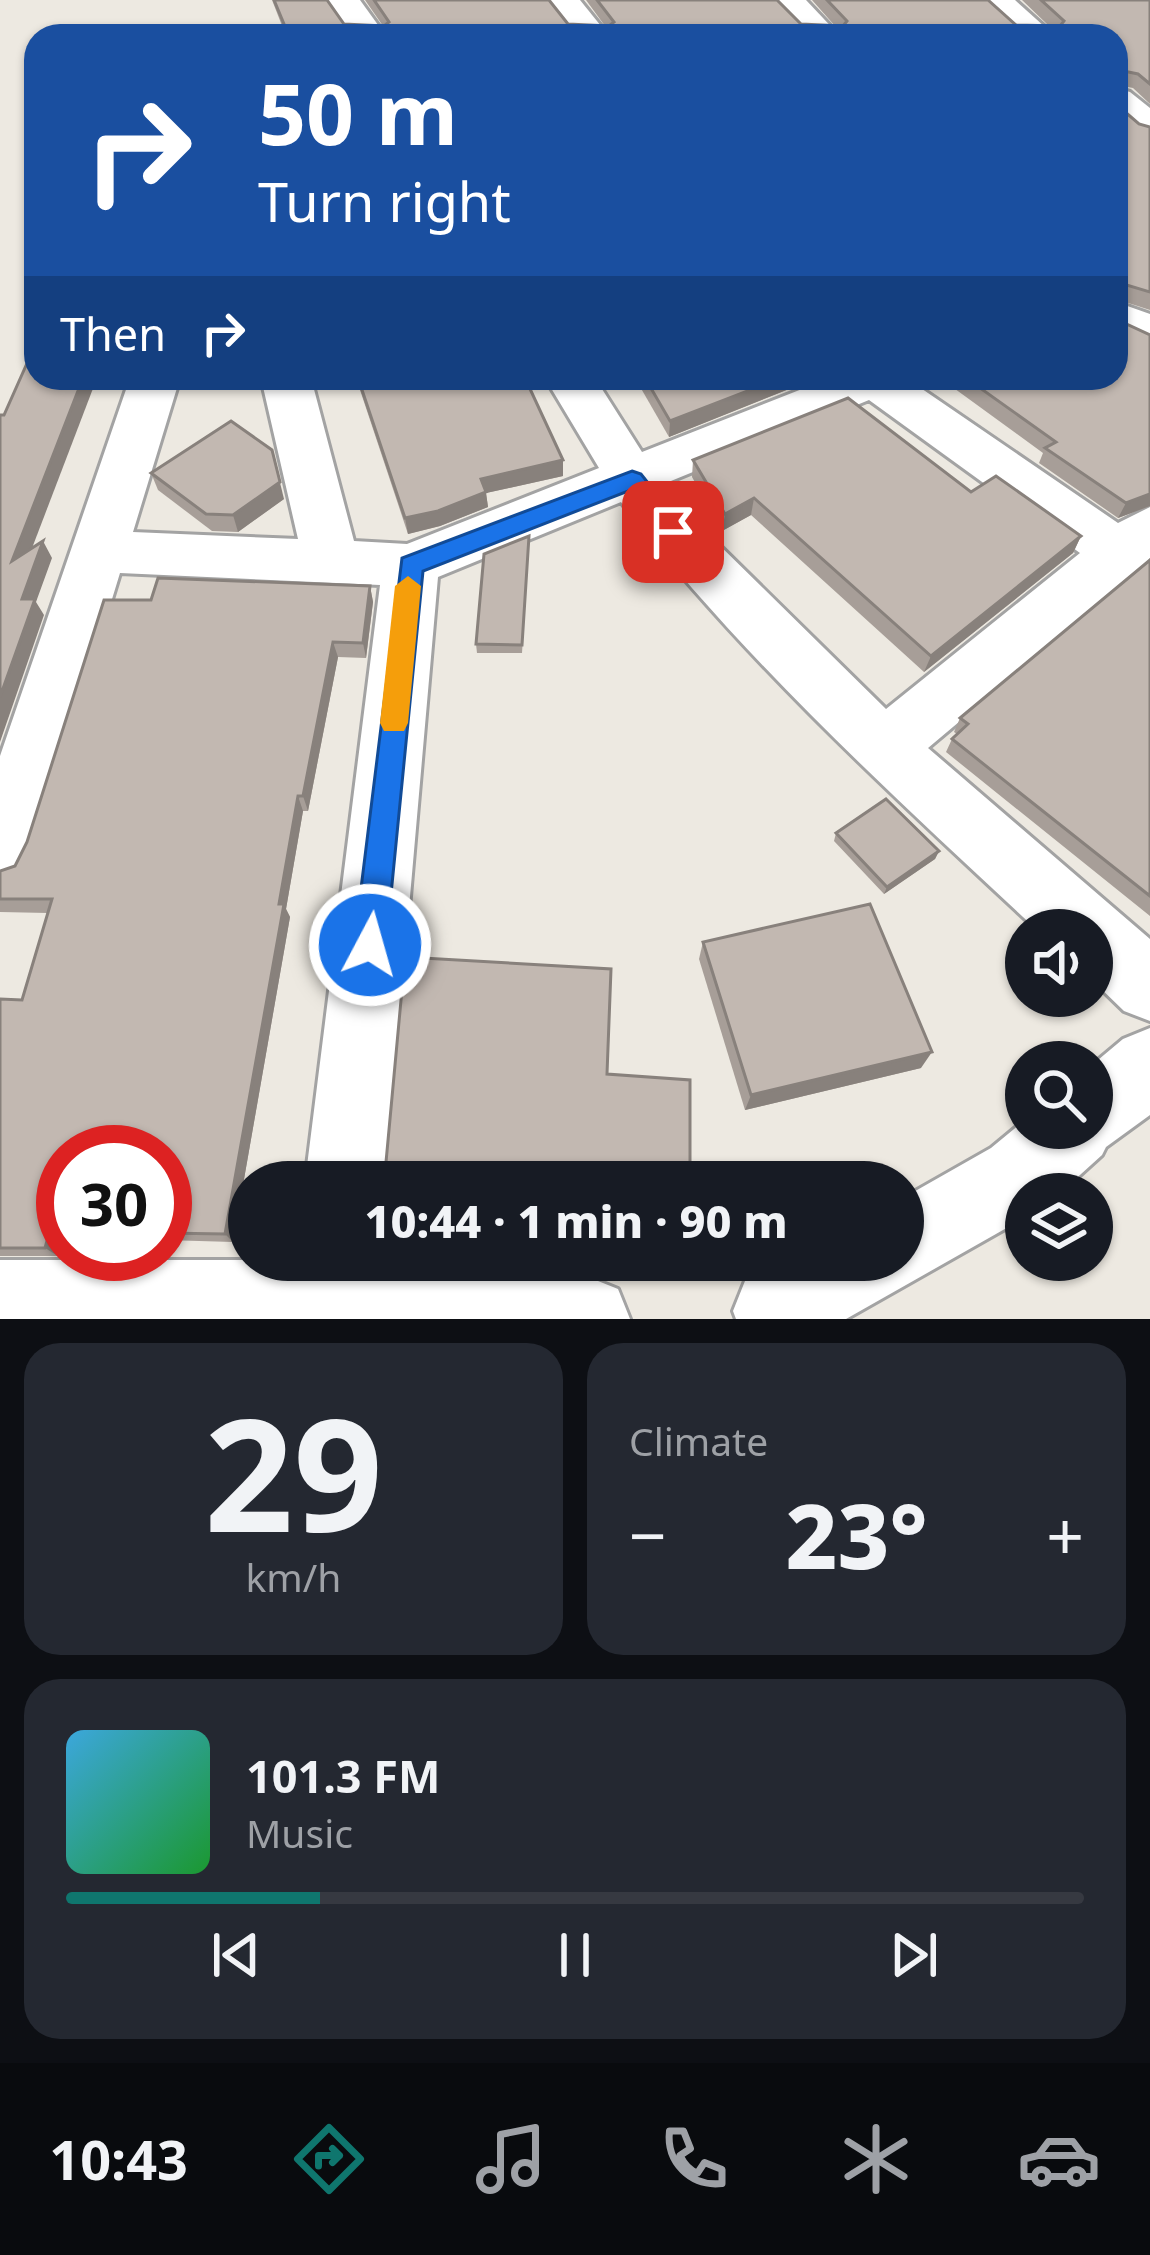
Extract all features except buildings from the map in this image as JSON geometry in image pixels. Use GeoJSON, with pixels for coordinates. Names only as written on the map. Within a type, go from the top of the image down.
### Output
{"type":"FeatureCollection","features":[{"type":"Feature","properties":{"kind":"street"},"geometry":{"type":"LineString","coordinates":[[561,0],[581,24]]}},
{"type":"Feature","properties":{"kind":"street"},"geometry":{"type":"LineString","coordinates":[[786,0],[810,24]]}},
{"type":"Feature","properties":{"kind":"street"},"geometry":{"type":"LineString","coordinates":[[993,0],[1022,24]]}},
{"type":"Feature","properties":{"kind":"street"},"geometry":{"type":"LineString","coordinates":[[0,854],[151,390]]}},
{"type":"Feature","properties":{"kind":"street"},"geometry":{"type":"LineString","coordinates":[[289,390],[332,560]]}},
{"type":"Feature","properties":{"kind":"street"},"geometry":{"type":"LineString","coordinates":[[577,390],[632,480],[690,551],[884,748],[1064,909]]}},
{"type":"Feature","properties":{"kind":"street"},"geometry":{"type":"LineString","coordinates":[[98,551],[411,565],[632,480],[846,390]]}},
{"type":"Feature","properties":{"kind":"street"},"geometry":{"type":"LineString","coordinates":[[884,748],[1136,540],[893,390]]}},
{"type":"Feature","properties":{"kind":"street"},"geometry":{"type":"LineString","coordinates":[[347,1161],[411,565]]}},
{"type":"Feature","properties":{"kind":"street"},"geometry":{"type":"LineString","coordinates":[[1113,953],[1150,986]]}},
{"type":"Feature","properties":{"kind":"street"},"geometry":{"type":"LineString","coordinates":[[1113,1097],[1150,1066]]}},
{"type":"Feature","properties":{"kind":"street"},"geometry":{"type":"LineString","coordinates":[[924,1231],[1019,1176],[1050,1149]]}},
{"type":"Feature","properties":{"kind":"street"},"geometry":{"type":"LineString","coordinates":[[761,1316],[830,1281]]}},
{"type":"Feature","properties":{"kind":"street"},"geometry":{"type":"LineString","coordinates":[[0,1302],[332,1294],[588,1319]]}},
{"type":"Feature","properties":{"kind":"slow traffic"},"geometry":{"type":"LineString","coordinates":[[394,723],[408,586]]}},
{"type":"Feature","properties":{"kind":"route"},"geometry":{"type":"LineString","coordinates":[[370,945],[411,565],[632,480],[673,532]]}}]}
